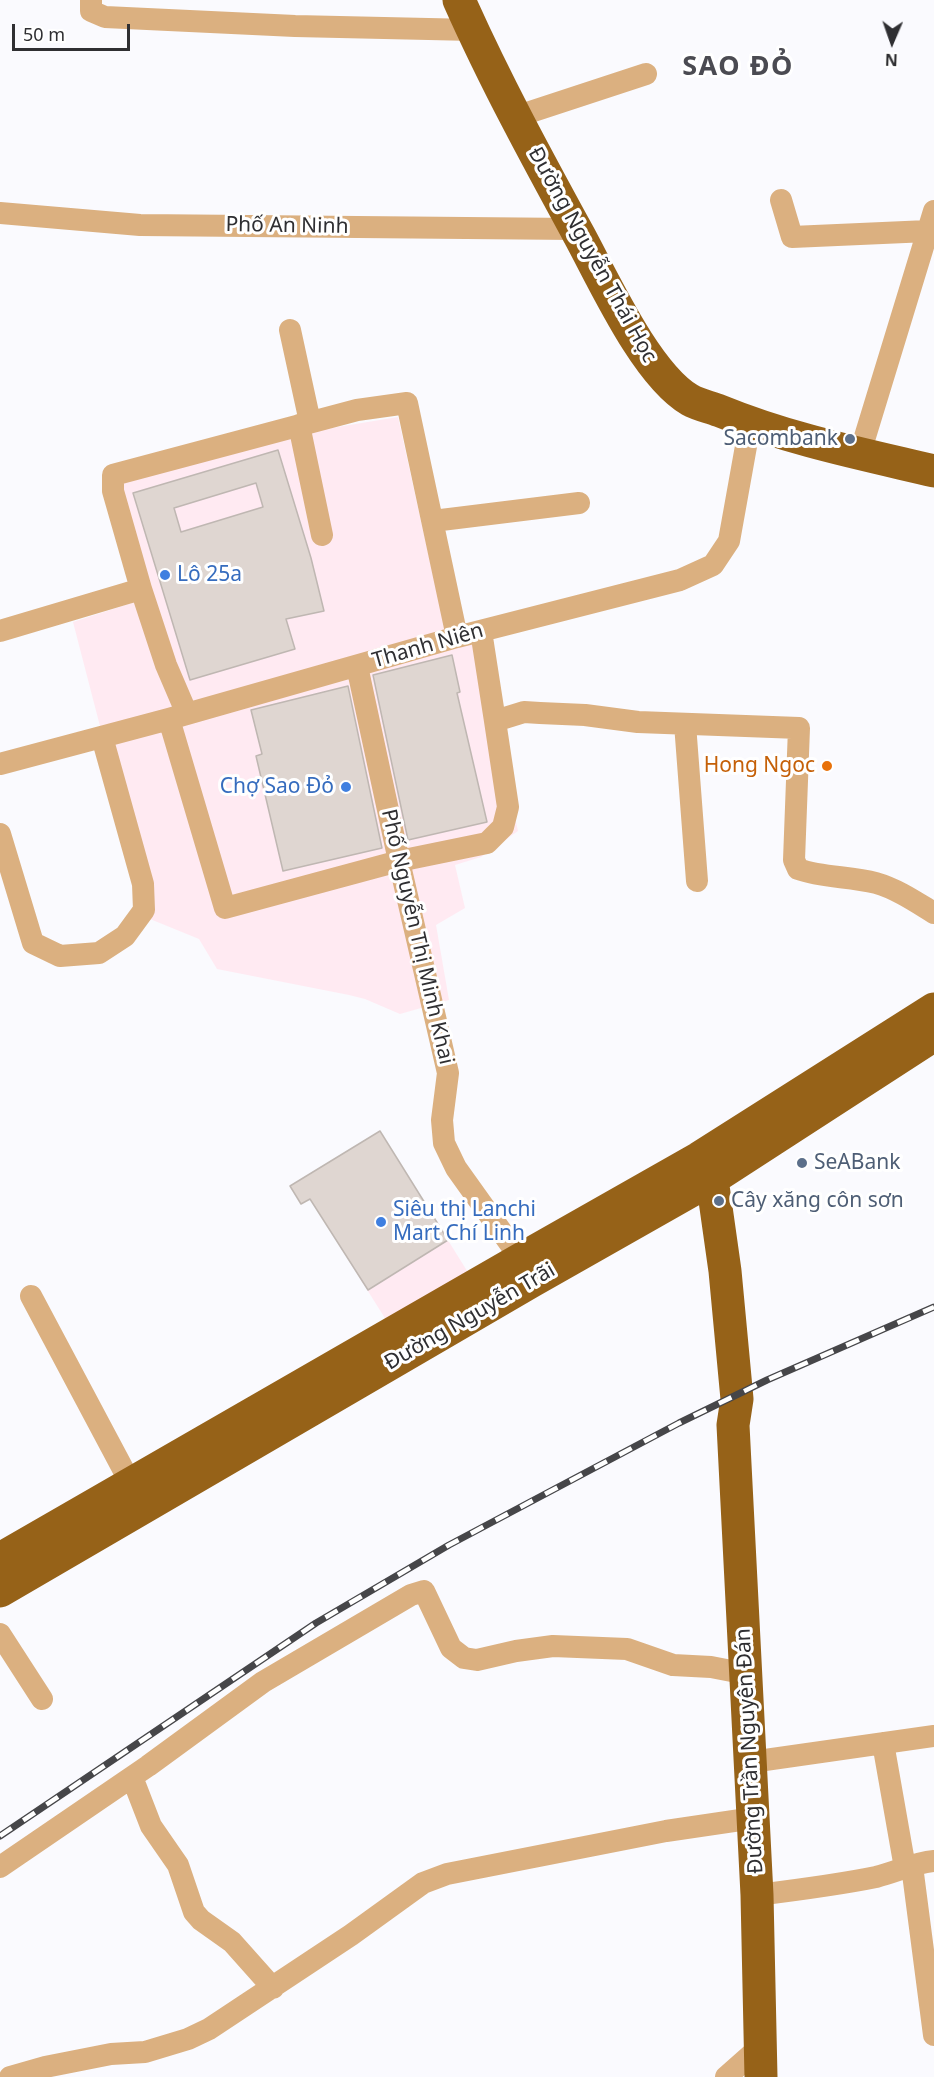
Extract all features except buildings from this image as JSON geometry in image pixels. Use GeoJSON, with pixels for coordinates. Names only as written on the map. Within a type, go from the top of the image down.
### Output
{"type":"FeatureCollection","features":[{"type":"Feature","properties":{"kind":"highway","name":"Đường Nguyễn Thái Học"},"geometry":{"type":"LineString","coordinates":[[459,0],[515,117],[575,229],[618,308],[666,381],[690,400],[750,424],[934,471]]}},
{"type":"Feature","properties":{"kind":"highway","name":"Đường Nguyễn Trãi"},"geometry":{"type":"LineString","coordinates":[[694,1175],[934,1009]]}},
{"type":"Feature","properties":{"kind":"highway","name":"Đường Nguyễn Trãi"},"geometry":{"type":"LineString","coordinates":[[0,1559],[131,1484],[526,1270],[934,1035]]}},
{"type":"Feature","properties":{"kind":"highway","name":"Đường Trần Nguyên Đán"},"geometry":{"type":"LineString","coordinates":[[694,1175],[725,1270],[737,1399],[733,1425],[754,1818],[761,2062]]}},
{"type":"Feature","properties":{"kind":"highway","name":"Đường Nguyễn Trãi"},"geometry":{"type":"LineString","coordinates":[[0,1591],[526,1270]]}},
{"type":"Feature","properties":{"kind":"street"},"geometry":{"type":"LineString","coordinates":[[91,0],[91,11],[105,17],[295,26],[473,30]]}},
{"type":"Feature","properties":{"kind":"street"},"geometry":{"type":"LineString","coordinates":[[515,117],[646,74]]}},
{"type":"Feature","properties":{"kind":"street"},"geometry":{"type":"LineString","coordinates":[[781,200],[792,237],[929,236],[860,453]]}},
{"type":"Feature","properties":{"kind":"street","name":"Phố An Ninh"},"geometry":{"type":"LineString","coordinates":[[0,213],[140,225],[575,229]]}},
{"type":"Feature","properties":{"kind":"street"},"geometry":{"type":"LineString","coordinates":[[290,330],[322,535]]}},
{"type":"Feature","properties":{"kind":"street"},"geometry":{"type":"LineString","coordinates":[[457,637],[407,403],[357,410],[114,475],[113,491],[141,590],[166,665],[225,908],[399,861],[487,843],[502,827],[508,807],[481,631]]}},
{"type":"Feature","properties":{"kind":"street","name":"Thanh Niên"},"geometry":{"type":"LineString","coordinates":[[0,764],[457,637],[680,580],[713,565],[729,541],[750,424]]}},
{"type":"Feature","properties":{"kind":"street"},"geometry":{"type":"LineString","coordinates":[[434,521],[579,503]]}},
{"type":"Feature","properties":{"kind":"street"},"geometry":{"type":"LineString","coordinates":[[0,631],[141,590]]}},
{"type":"Feature","properties":{"kind":"street","name":"Phố Nguyễn Thị Minh Khai"},"geometry":{"type":"LineString","coordinates":[[357,666],[448,1073],[442,1120],[444,1143],[456,1168],[526,1270]]}},
{"type":"Feature","properties":{"kind":"street"},"geometry":{"type":"LineString","coordinates":[[495,721],[524,712],[585,715],[638,722],[799,728],[794,860],[798,869],[810,873],[876,883],[901,893],[934,914]]}},
{"type":"Feature","properties":{"kind":"street"},"geometry":{"type":"LineString","coordinates":[[685,724],[697,881]]}},
{"type":"Feature","properties":{"kind":"street"},"geometry":{"type":"LineString","coordinates":[[0,834],[9,890],[33,943],[60,956],[99,953],[125,936],[144,910],[143,884],[102,736]]}},
{"type":"Feature","properties":{"kind":"street"},"geometry":{"type":"LineString","coordinates":[[31,1296],[131,1484]]}},
{"type":"Feature","properties":{"kind":"street"},"geometry":{"type":"LineString","coordinates":[[0,1867],[132,1777],[264,1682],[411,1595],[424,1592],[451,1648],[464,1658],[477,1660],[553,1646],[627,1649],[673,1665],[711,1667],[747,1674]]}},
{"type":"Feature","properties":{"kind":"street"},"geometry":{"type":"LineString","coordinates":[[0,1634],[42,1700]]}},
{"type":"Feature","properties":{"kind":"street"},"geometry":{"type":"LineString","coordinates":[[751,1762],[934,1736]]}},
{"type":"Feature","properties":{"kind":"street"},"geometry":{"type":"LineString","coordinates":[[883,1743],[917,1865],[934,2035]]}},
{"type":"Feature","properties":{"kind":"street"},"geometry":{"type":"LineString","coordinates":[[132,1777],[157,1838],[178,1865],[194,1912],[201,1920],[232,1942],[273,1988]]}},
{"type":"Feature","properties":{"kind":"street"},"geometry":{"type":"LineString","coordinates":[[10,2077],[45,2067],[111,2054],[145,2052],[188,2039],[209,2029],[273,1988],[423,1883],[447,1874],[666,1831],[754,1818]]}},
{"type":"Feature","properties":{"kind":"street"},"geometry":{"type":"LineString","coordinates":[[757,1895],[841,1884],[917,1865]]}},
{"type":"Feature","properties":{"kind":"street"},"geometry":{"type":"LineString","coordinates":[[726,2077],[761,2062]]}},
{"type":"Feature","properties":{"kind":"shaded area"},"geometry":{"type":"Polygon","coordinates":[[[398,417],[444,625],[455,649],[476,642],[518,831],[481,857],[455,865],[465,908],[436,925],[449,1000],[400,1014],[365,999],[349,995],[217,969],[199,939],[150,919],[73,622],[141,600],[117,484],[283,436],[398,417]]]}},
{"type":"Feature","properties":{"kind":"shaded area","name":"Siêu thị Lanchi Mart Chí Linh"},"geometry":{"type":"Polygon","coordinates":[[[380,1131],[469,1274],[388,1323],[310,1199],[301,1204],[290,1186],[380,1131]]]}},
{"type":"Feature","properties":{"kind":"railway"},"geometry":{"type":"LineString","coordinates":[[0,1836],[316,1623],[449,1545],[679,1423],[767,1380],[934,1307]]}},
{"type":"Feature","properties":{"kind":"place","name":"Sacombank"},"geometry":{"type":"Point","coordinates":[850,439]}},
{"type":"Feature","properties":{"kind":"place","name":"Lô 25a"},"geometry":{"type":"Point","coordinates":[165,575]}},
{"type":"Feature","properties":{"kind":"place","name":"Hong Ngoc"},"geometry":{"type":"Point","coordinates":[827,766]}},
{"type":"Feature","properties":{"kind":"place","name":"Chợ Sao Đỏ"},"geometry":{"type":"Point","coordinates":[346,787]}},
{"type":"Feature","properties":{"kind":"place","name":"SeABank"},"geometry":{"type":"Point","coordinates":[802,1163]}},
{"type":"Feature","properties":{"kind":"place","name":"Cây xăng côn sơn"},"geometry":{"type":"Point","coordinates":[719,1201]}},
{"type":"Feature","properties":{"kind":"place","name":"Siêu thị Lanchi Mart Chí Linh"},"geometry":{"type":"Point","coordinates":[381,1222]}},
{"type":"Feature","properties":{"kind":"district","name":"SAO ĐỎ"},"geometry":{"type":"Point","coordinates":[738,67]}}]}
